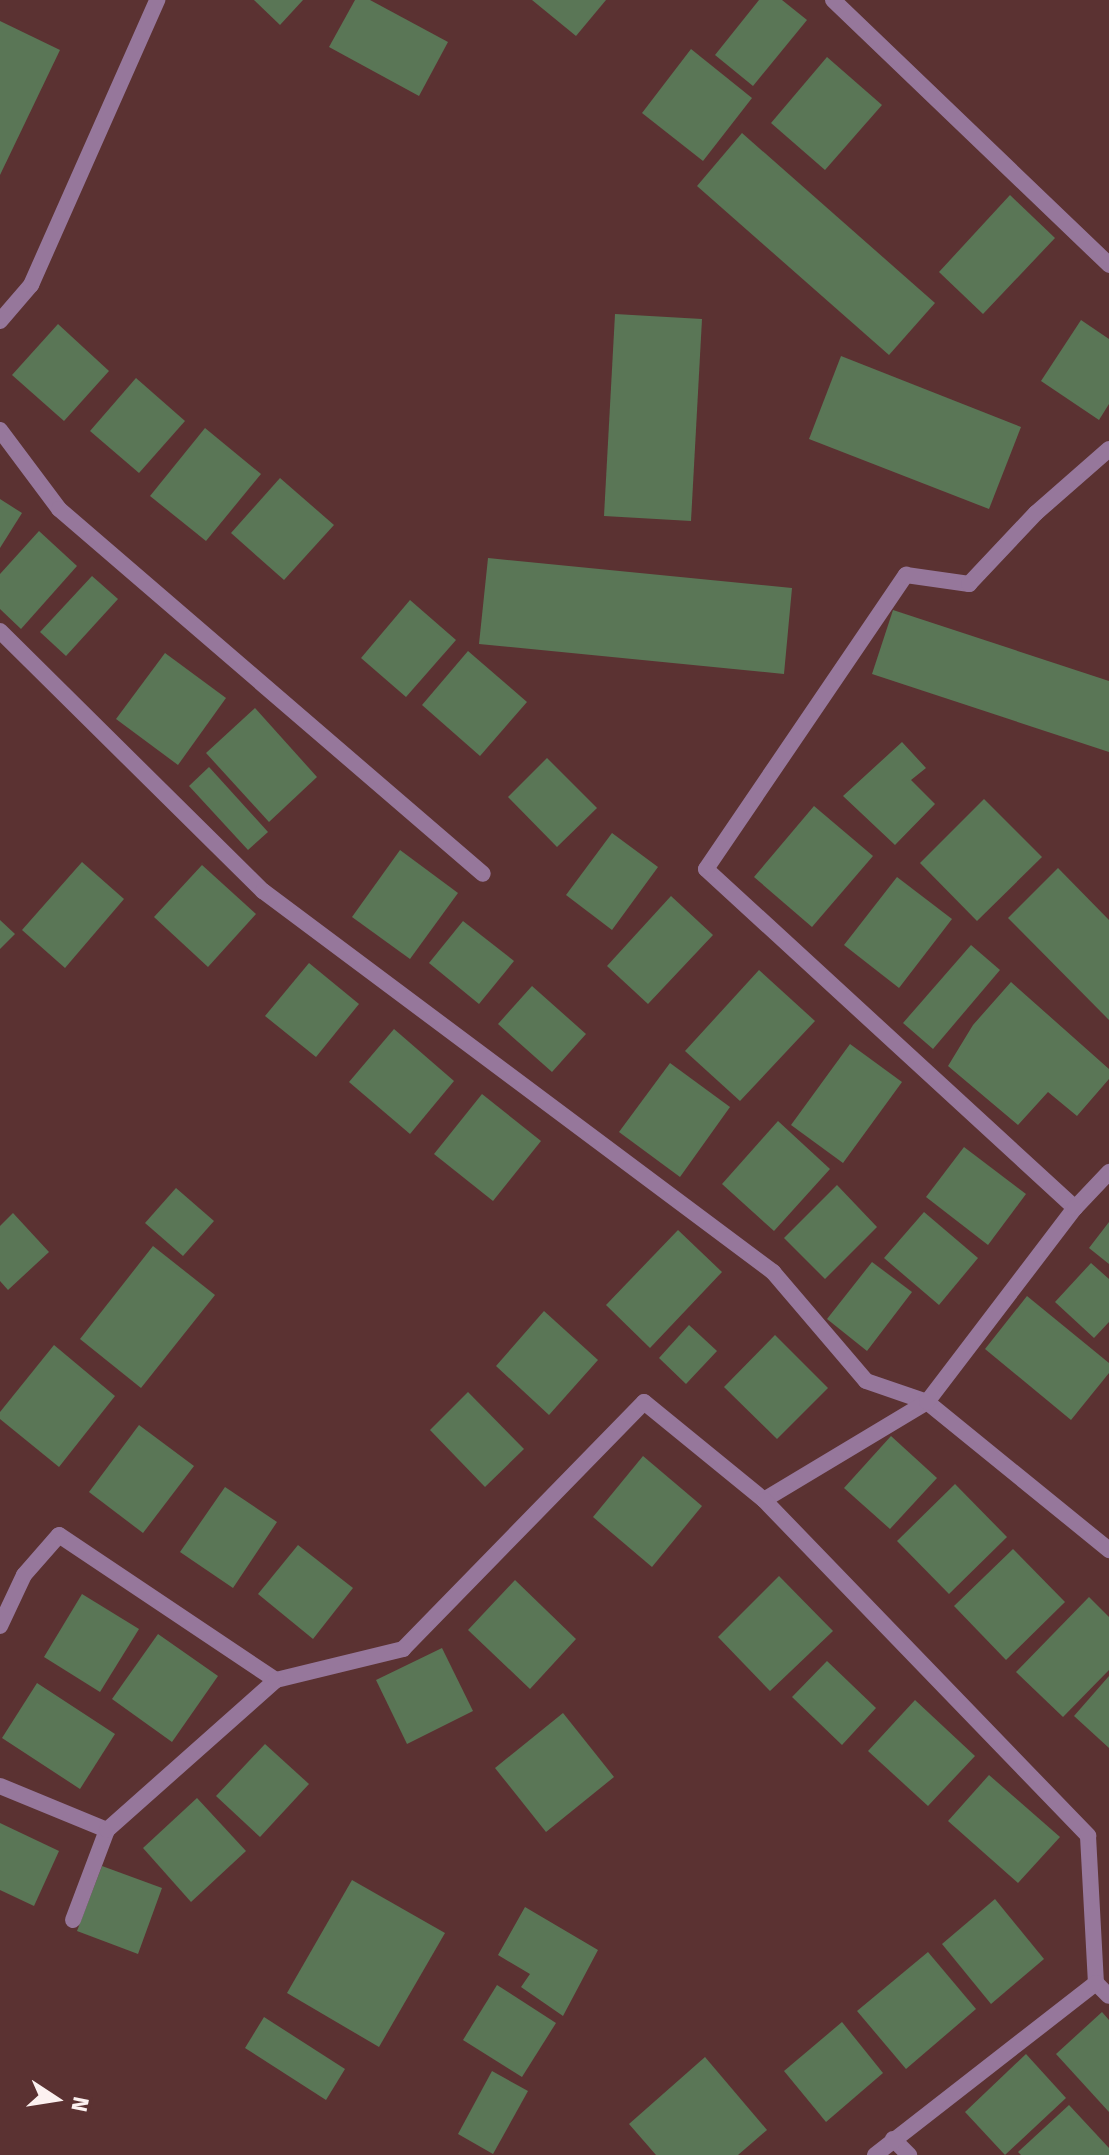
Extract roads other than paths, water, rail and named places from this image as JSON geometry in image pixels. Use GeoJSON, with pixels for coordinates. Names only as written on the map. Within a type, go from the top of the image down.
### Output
{"type":"FeatureCollection","features":[{"type":"Feature","properties":{"kind":"street"},"geometry":{"type":"LineString","coordinates":[[0,321],[31,285],[157,0]]}},
{"type":"Feature","properties":{"kind":"street"},"geometry":{"type":"LineString","coordinates":[[833,0],[1109,265]]}},
{"type":"Feature","properties":{"kind":"street"},"geometry":{"type":"LineString","coordinates":[[0,430],[59,509],[483,874]]}},
{"type":"Feature","properties":{"kind":"street"},"geometry":{"type":"LineString","coordinates":[[1075,1208],[706,869],[906,575],[969,584],[1036,513],[1109,449]]}},
{"type":"Feature","properties":{"kind":"street"},"geometry":{"type":"LineString","coordinates":[[0,631],[263,891],[773,1272],[866,1381],[927,1402],[1109,1550]]}},
{"type":"Feature","properties":{"kind":"street"},"geometry":{"type":"LineString","coordinates":[[764,1500],[927,1402],[1075,1208],[1109,1172]]}},
{"type":"Feature","properties":{"kind":"street"},"geometry":{"type":"LineString","coordinates":[[73,1920],[107,1830],[276,1680],[403,1649],[644,1402],[764,1500],[1088,1836],[1096,1983],[1109,1996]]}},
{"type":"Feature","properties":{"kind":"street"},"geometry":{"type":"LineString","coordinates":[[0,1626],[24,1575],[59,1535],[276,1680]]}},
{"type":"Feature","properties":{"kind":"street"},"geometry":{"type":"LineString","coordinates":[[0,1786],[107,1830]]}},
{"type":"Feature","properties":{"kind":"street"},"geometry":{"type":"LineString","coordinates":[[875,2155],[1096,1983]]}},
{"type":"Feature","properties":{"kind":"street"},"geometry":{"type":"LineString","coordinates":[[893,2139],[909,2155]]}}]}
